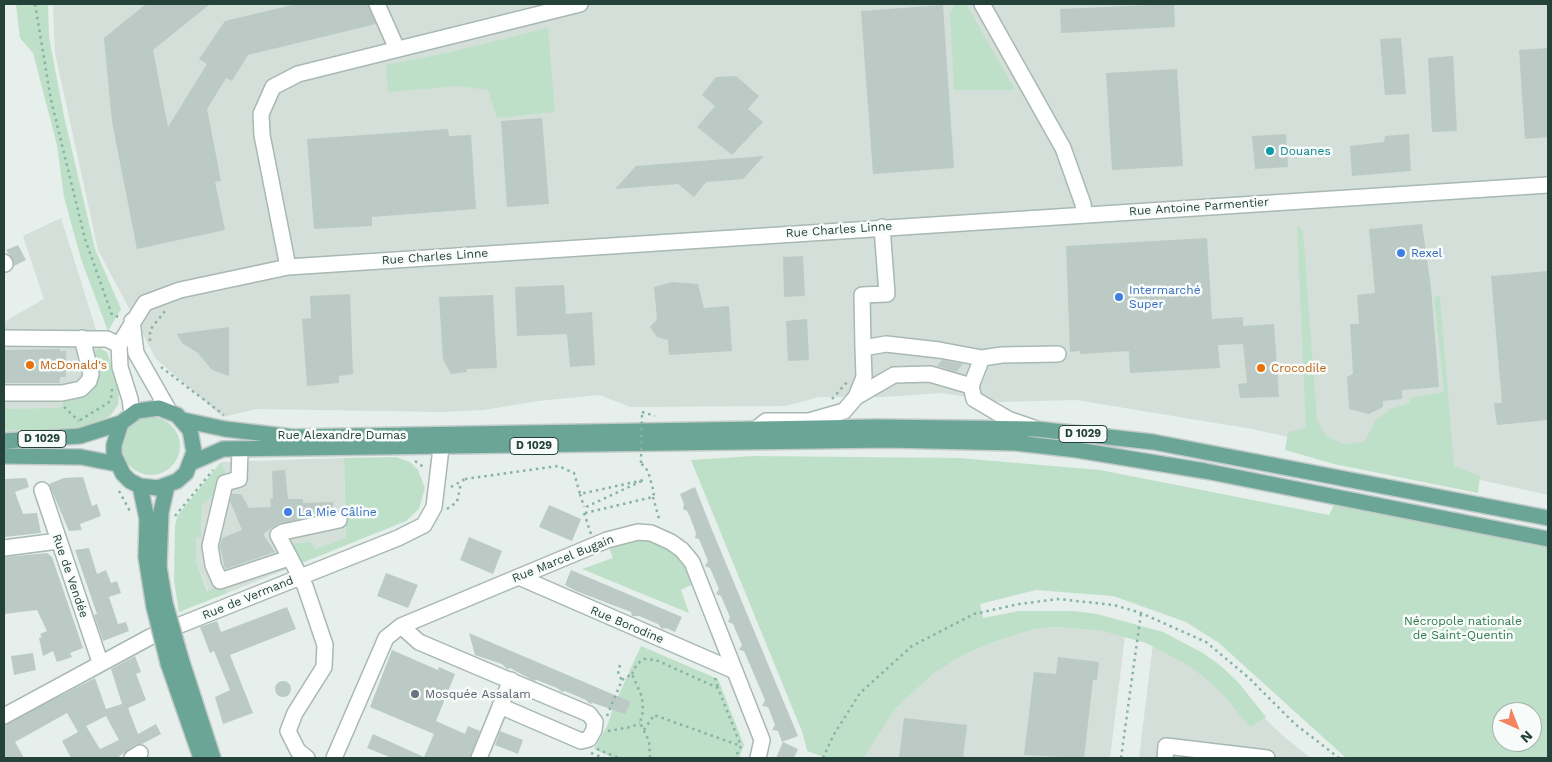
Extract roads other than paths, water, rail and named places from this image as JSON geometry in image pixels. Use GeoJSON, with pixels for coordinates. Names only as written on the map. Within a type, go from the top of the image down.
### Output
{"type":"FeatureCollection","features":[{"type":"Feature","properties":{"kind":"main road"},"geometry":{"type":"LineString","coordinates":[[148,408],[169,411],[183,420],[194,441],[191,463],[186,473],[167,486],[149,488],[140,486],[123,474],[117,464],[114,444],[127,419],[148,408]]}},
{"type":"Feature","properties":{"kind":"main road","name":"D 1029"},"geometry":{"type":"LineString","coordinates":[[4,441],[37,439],[127,419]]}},
{"type":"Feature","properties":{"kind":"main road","name":"Rue Alexandre Dumas"},"geometry":{"type":"LineString","coordinates":[[183,420],[225,429],[293,437],[442,441]]}},
{"type":"Feature","properties":{"kind":"main road","name":"D 1029"},"geometry":{"type":"LineString","coordinates":[[442,441],[610,432],[756,429],[963,427],[1036,429],[1153,442],[1548,518]]}},
{"type":"Feature","properties":{"kind":"main road","name":"D 1029"},"geometry":{"type":"LineString","coordinates":[[442,441],[888,440],[1016,443],[1076,450],[1205,471],[1548,539]]}},
{"type":"Feature","properties":{"kind":"main road","name":"Rue Alexandre Dumas"},"geometry":{"type":"LineString","coordinates":[[191,463],[223,449],[240,450],[442,441]]}},
{"type":"Feature","properties":{"kind":"main road"},"geometry":{"type":"LineString","coordinates":[[4,456],[81,456],[117,464]]}},
{"type":"Feature","properties":{"kind":"main road"},"geometry":{"type":"LineString","coordinates":[[140,486],[147,519],[146,558],[201,758]]}},
{"type":"Feature","properties":{"kind":"main road"},"geometry":{"type":"LineString","coordinates":[[159,605],[161,512],[167,486]]}},
{"type":"Feature","properties":{"kind":"main road"},"geometry":{"type":"LineString","coordinates":[[174,661],[213,758]]}},
{"type":"Feature","properties":{"kind":"street"},"geometry":{"type":"LineString","coordinates":[[377,4],[397,49]]}},
{"type":"Feature","properties":{"kind":"street"},"geometry":{"type":"LineString","coordinates":[[288,267],[262,135],[261,114],[273,87],[298,74],[580,4]]}},
{"type":"Feature","properties":{"kind":"street"},"geometry":{"type":"LineString","coordinates":[[982,4],[1064,148],[1084,204],[1084,214]]}},
{"type":"Feature","properties":{"kind":"street","name":"Rue Antoine Parmentier"},"geometry":{"type":"LineString","coordinates":[[1084,214],[1548,185]]}},
{"type":"Feature","properties":{"kind":"street","name":"Rue Charles Linne"},"geometry":{"type":"LineString","coordinates":[[119,345],[132,321],[145,304],[169,293],[288,267],[1084,214]]}},
{"type":"Feature","properties":{"kind":"street"},"geometry":{"type":"LineString","coordinates":[[856,397],[864,377],[862,295],[886,294],[882,227]]}},
{"type":"Feature","properties":{"kind":"street"},"geometry":{"type":"LineString","coordinates":[[132,321],[136,353],[169,411]]}},
{"type":"Feature","properties":{"kind":"street"},"geometry":{"type":"LineString","coordinates":[[4,338],[107,339],[119,345],[120,367],[130,399],[127,419]]}},
{"type":"Feature","properties":{"kind":"street"},"geometry":{"type":"LineString","coordinates":[[4,393],[62,393],[81,390],[89,381],[89,361],[82,338]]}},
{"type":"Feature","properties":{"kind":"street"},"geometry":{"type":"LineString","coordinates":[[863,348],[886,344],[938,350],[982,358],[1002,355],[1058,354]]}},
{"type":"Feature","properties":{"kind":"street"},"geometry":{"type":"LineString","coordinates":[[982,358],[970,386],[974,399],[1008,419],[1036,429]]}},
{"type":"Feature","properties":{"kind":"street"},"geometry":{"type":"LineString","coordinates":[[756,429],[766,421],[809,421],[844,410],[856,397],[894,375],[930,374],[970,386]]}},
{"type":"Feature","properties":{"kind":"street"},"geometry":{"type":"LineString","coordinates":[[4,434],[27,434],[37,439]]}},
{"type":"Feature","properties":{"kind":"street","name":"Rue de Vermand"},"geometry":{"type":"LineString","coordinates":[[4,716],[100,662],[150,637],[398,538],[424,525],[434,507],[442,441]]}},
{"type":"Feature","properties":{"kind":"street"},"geometry":{"type":"LineString","coordinates":[[240,450],[239,479],[225,483],[210,546],[213,565],[220,582],[289,558]]}},
{"type":"Feature","properties":{"kind":"street","name":"Rue de Vendée"},"geometry":{"type":"LineString","coordinates":[[42,490],[100,662]]}},
{"type":"Feature","properties":{"kind":"street"},"geometry":{"type":"LineString","coordinates":[[307,758],[298,751],[288,732],[296,713],[324,667],[325,645],[305,586],[278,535],[283,532],[339,520]]}},
{"type":"Feature","properties":{"kind":"street","name":"Rue Marcel Bugain"},"geometry":{"type":"LineString","coordinates":[[334,758],[386,638],[401,626],[594,545],[638,532],[661,536],[682,550],[692,562],[762,740],[758,758]]}},
{"type":"Feature","properties":{"kind":"street"},"geometry":{"type":"LineString","coordinates":[[4,548],[58,542]]}},
{"type":"Feature","properties":{"kind":"street","name":"Rue Borodine"},"geometry":{"type":"LineString","coordinates":[[519,577],[735,671]]}},
{"type":"Feature","properties":{"kind":"street"},"geometry":{"type":"LineString","coordinates":[[401,626],[419,642],[589,714],[595,722],[594,730],[589,739],[580,741],[500,706]]}},
{"type":"Feature","properties":{"kind":"street"},"geometry":{"type":"LineString","coordinates":[[478,758],[511,680]]}},
{"type":"Feature","properties":{"kind":"street"},"geometry":{"type":"LineString","coordinates":[[1165,758],[1166,746],[1267,758]]}},
{"type":"Feature","properties":{"kind":"place","name":"Douanes"},"geometry":{"type":"Point","coordinates":[1270,151]}},
{"type":"Feature","properties":{"kind":"place","name":"Rexel"},"geometry":{"type":"Point","coordinates":[1401,253]}},
{"type":"Feature","properties":{"kind":"place","name":"Intermarché Super"},"geometry":{"type":"Point","coordinates":[1119,297]}},
{"type":"Feature","properties":{"kind":"place","name":"McDonald's"},"geometry":{"type":"Point","coordinates":[30,365]}},
{"type":"Feature","properties":{"kind":"place","name":"Crocodile"},"geometry":{"type":"Point","coordinates":[1261,368]}},
{"type":"Feature","properties":{"kind":"place","name":"La Mie Câline"},"geometry":{"type":"Point","coordinates":[288,512]}},
{"type":"Feature","properties":{"kind":"place","name":"Mosquée Assalam"},"geometry":{"type":"Point","coordinates":[415,694]}},
{"type":"Feature","properties":{"kind":"park label","name":"Nécropole nationale de Saint-Quentin"},"geometry":{"type":"Point","coordinates":[1463,628]}}]}
